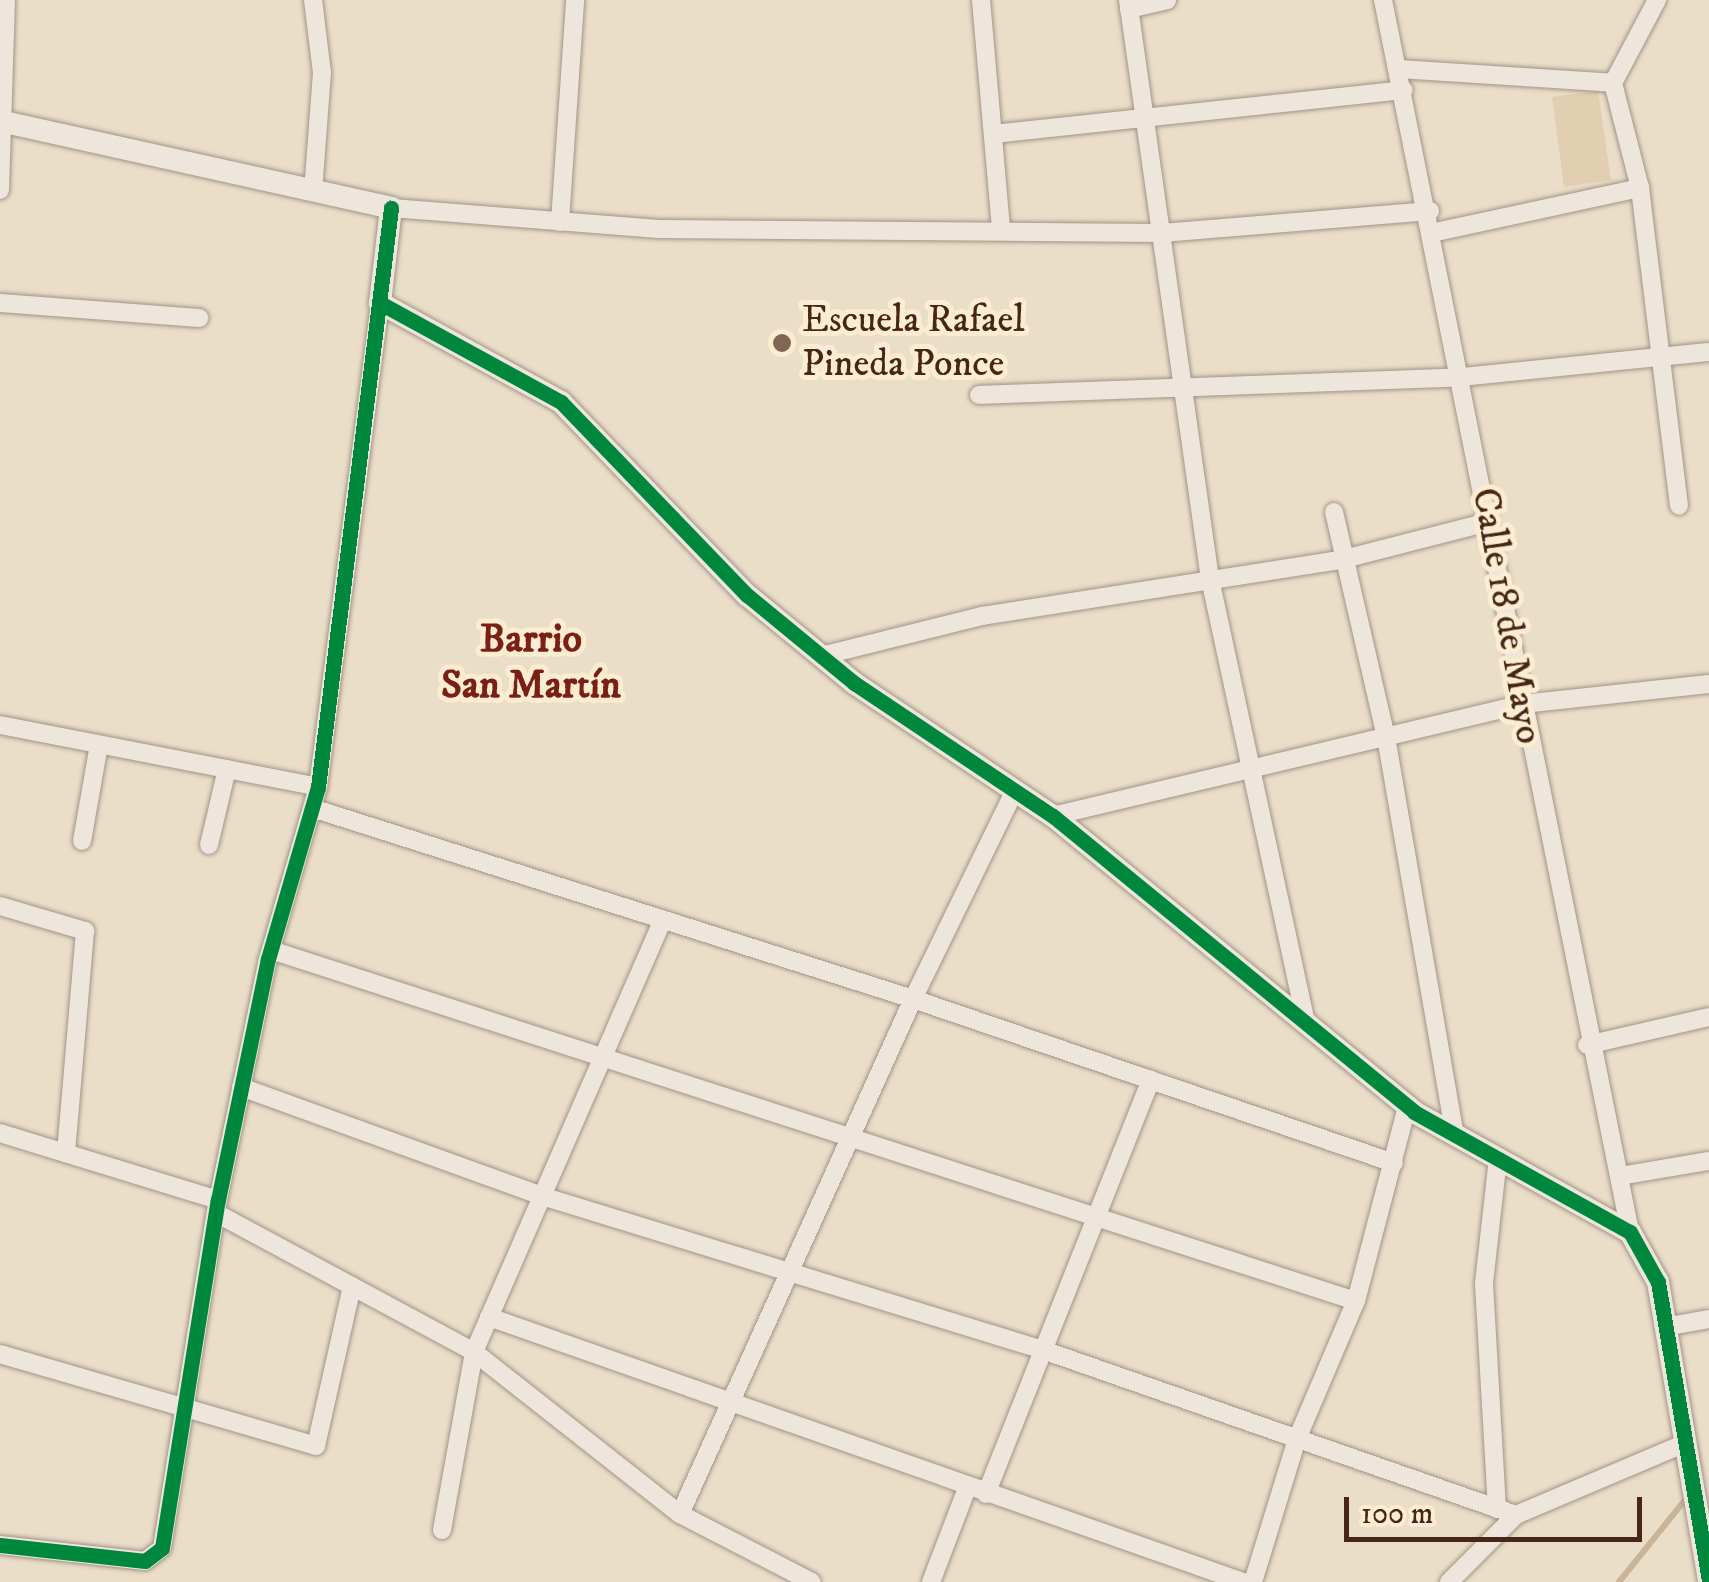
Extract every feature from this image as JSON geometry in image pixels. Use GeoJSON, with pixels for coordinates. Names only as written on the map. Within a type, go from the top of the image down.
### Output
{"type":"FeatureCollection","features":[{"type":"Feature","properties":{"kind":"street"},"geometry":{"type":"LineString","coordinates":[[0,190],[6,0]]}},
{"type":"Feature","properties":{"kind":"street"},"geometry":{"type":"LineString","coordinates":[[313,0],[322,73],[313,192]]}},
{"type":"Feature","properties":{"kind":"street"},"geometry":{"type":"LineString","coordinates":[[560,222],[575,0]]}},
{"type":"Feature","properties":{"kind":"street"},"geometry":{"type":"LineString","coordinates":[[981,0],[1001,227]]}},
{"type":"Feature","properties":{"kind":"street"},"geometry":{"type":"LineString","coordinates":[[1167,0],[1129,4],[1210,580],[1306,1024]]}},
{"type":"Feature","properties":{"kind":"street","name":"Calle 18 de Mayo"},"geometry":{"type":"LineString","coordinates":[[1383,0],[1436,232],[1587,1045],[1630,1232]]}},
{"type":"Feature","properties":{"kind":"street"},"geometry":{"type":"LineString","coordinates":[[1656,0],[1612,84],[1640,188],[1679,506]]}},
{"type":"Feature","properties":{"kind":"street"},"geometry":{"type":"LineString","coordinates":[[1399,70],[1612,84]]}},
{"type":"Feature","properties":{"kind":"street"},"geometry":{"type":"LineString","coordinates":[[993,134],[1146,124],[1404,90]]}},
{"type":"Feature","properties":{"kind":"street"},"geometry":{"type":"LineString","coordinates":[[3,121],[390,208],[560,222],[1001,227],[1162,233],[1430,211]]}},
{"type":"Feature","properties":{"kind":"street"},"geometry":{"type":"LineString","coordinates":[[1436,232],[1640,188]]}},
{"type":"Feature","properties":{"kind":"street"},"geometry":{"type":"LineString","coordinates":[[0,1545],[156,1557],[189,1413],[217,1206],[242,1087],[271,950],[318,787],[390,208]]}},
{"type":"Feature","properties":{"kind":"street"},"geometry":{"type":"LineString","coordinates":[[380,302],[561,402],[665,520],[821,656],[1053,816],[1406,1106],[1630,1232],[1658,1282],[1685,1474],[1709,1580]]}},
{"type":"Feature","properties":{"kind":"street"},"geometry":{"type":"LineString","coordinates":[[0,303],[199,318]]}},
{"type":"Feature","properties":{"kind":"street"},"geometry":{"type":"LineString","coordinates":[[979,395],[1462,378],[1660,354],[1709,352]]}},
{"type":"Feature","properties":{"kind":"street"},"geometry":{"type":"LineString","coordinates":[[1334,512],[1386,738],[1455,1135]]}},
{"type":"Feature","properties":{"kind":"street"},"geometry":{"type":"LineString","coordinates":[[821,656],[982,616],[1344,558],[1488,522]]}},
{"type":"Feature","properties":{"kind":"street"},"geometry":{"type":"LineString","coordinates":[[1053,816],[1522,704],[1709,684]]}},
{"type":"Feature","properties":{"kind":"street"},"geometry":{"type":"LineString","coordinates":[[0,725],[318,787]]}},
{"type":"Feature","properties":{"kind":"street"},"geometry":{"type":"LineString","coordinates":[[82,841],[99,744]]}},
{"type":"Feature","properties":{"kind":"street"},"geometry":{"type":"LineString","coordinates":[[209,845],[227,769]]}},
{"type":"Feature","properties":{"kind":"street"},"geometry":{"type":"LineString","coordinates":[[680,1514],[913,999],[1014,792]]}},
{"type":"Feature","properties":{"kind":"street"},"geometry":{"type":"LineString","coordinates":[[312,808],[913,999],[1394,1163]]}},
{"type":"Feature","properties":{"kind":"street"},"geometry":{"type":"LineString","coordinates":[[0,906],[85,931],[66,1153]]}},
{"type":"Feature","properties":{"kind":"street"},"geometry":{"type":"LineString","coordinates":[[442,1530],[474,1352],[663,920]]}},
{"type":"Feature","properties":{"kind":"street"},"geometry":{"type":"LineString","coordinates":[[271,950],[1356,1301]]}},
{"type":"Feature","properties":{"kind":"street"},"geometry":{"type":"LineString","coordinates":[[1587,1045],[1709,1018]]}},
{"type":"Feature","properties":{"kind":"street"},"geometry":{"type":"LineString","coordinates":[[931,1582],[1043,1350],[1151,1080]]}},
{"type":"Feature","properties":{"kind":"street"},"geometry":{"type":"LineString","coordinates":[[242,1087],[545,1197],[1043,1350],[1516,1515]]}},
{"type":"Feature","properties":{"kind":"street"},"geometry":{"type":"LineString","coordinates":[[1252,1582],[1297,1439],[1356,1301],[1406,1106]]}},
{"type":"Feature","properties":{"kind":"street"},"geometry":{"type":"LineString","coordinates":[[0,1134],[217,1206],[474,1352],[680,1514],[812,1582]]}},
{"type":"Feature","properties":{"kind":"street"},"geometry":{"type":"LineString","coordinates":[[1497,1508],[1484,1283],[1498,1159]]}},
{"type":"Feature","properties":{"kind":"street"},"geometry":{"type":"LineString","coordinates":[[1620,1176],[1709,1161]]}},
{"type":"Feature","properties":{"kind":"street"},"geometry":{"type":"LineString","coordinates":[[0,1354],[189,1413],[316,1446],[352,1286]]}},
{"type":"Feature","properties":{"kind":"street"},"geometry":{"type":"LineString","coordinates":[[489,1316],[729,1406],[1243,1582]]}},
{"type":"Feature","properties":{"kind":"street"},"geometry":{"type":"LineString","coordinates":[[1664,1327],[1709,1319]]}},
{"type":"Feature","properties":{"kind":"street"},"geometry":{"type":"LineString","coordinates":[[1448,1582],[1516,1515],[1682,1444]]}},
{"type":"Feature","properties":{"kind":"shaded area"},"geometry":{"type":"Polygon","coordinates":[[[1598,91],[1611,180],[1564,187],[1552,97],[1598,91]]]}},
{"type":"Feature","properties":{"kind":"waterway"},"geometry":{"type":"LineString","coordinates":[[1619,1582],[1689,1495]]}},
{"type":"Feature","properties":{"kind":"cycle path"},"geometry":{"type":"LineString","coordinates":[[0,1545],[145,1561],[162,1548],[218,1200],[268,959],[318,787],[391,208]]}},
{"type":"Feature","properties":{"kind":"cycle path"},"geometry":{"type":"LineString","coordinates":[[380,303],[561,402],[747,595],[854,683],[1053,816],[1414,1112],[1630,1232],[1658,1282],[1709,1580]]}},
{"type":"Feature","properties":{"kind":"place","name":"Escuela Rafael Pineda Ponce"},"geometry":{"type":"Point","coordinates":[782,343]}},
{"type":"Feature","properties":{"kind":"district","name":"Barrio San Martín"},"geometry":{"type":"Point","coordinates":[531,663]}}]}
